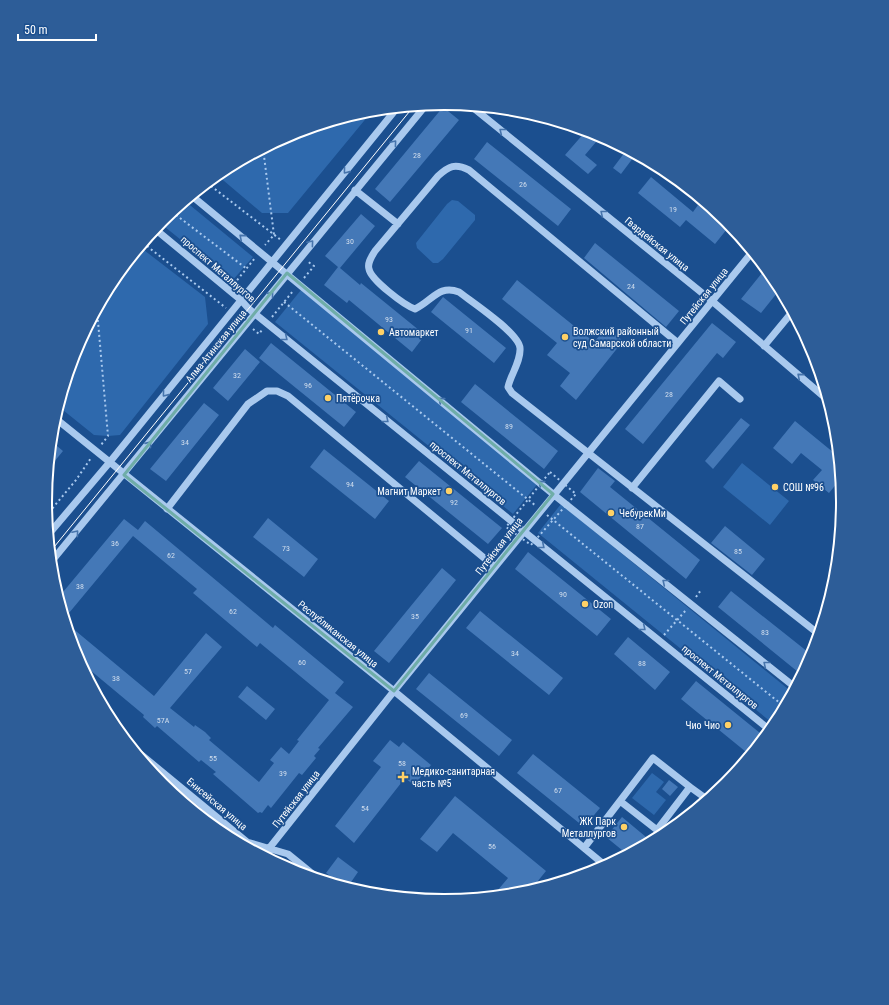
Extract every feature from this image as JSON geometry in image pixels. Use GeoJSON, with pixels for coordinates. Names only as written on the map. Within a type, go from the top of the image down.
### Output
{"type":"FeatureCollection","features":[{"type":"Feature","properties":{"kind":"street","name":"Алма-Атинская улица"},"geometry":{"type":"LineString","coordinates":[[56,557],[421,111]]}},
{"type":"Feature","properties":{"kind":"street","name":"Гвардейская улица"},"geometry":{"type":"LineString","coordinates":[[478,112],[712,301],[823,396]]}},
{"type":"Feature","properties":{"kind":"street","name":"Алма-Атинская улица"},"geometry":{"type":"LineString","coordinates":[[53,530],[393,113]]}},
{"type":"Feature","properties":{"kind":"street"},"geometry":{"type":"LineString","coordinates":[[678,343],[469,170],[461,166],[447,168],[374,251],[369,262],[369,268],[373,277],[408,306],[415,309],[425,305],[443,289],[451,288],[459,292],[514,334],[520,348],[517,362],[508,387],[512,393],[815,631]]}},
{"type":"Feature","properties":{"kind":"street"},"geometry":{"type":"LineString","coordinates":[[355,190],[398,224]]}},
{"type":"Feature","properties":{"kind":"street"},"geometry":{"type":"LineString","coordinates":[[196,199],[540,483],[792,685]]}},
{"type":"Feature","properties":{"kind":"street","name":"проспект Металлургов"},"geometry":{"type":"LineString","coordinates":[[160,233],[241,300],[255,314],[509,524],[524,531],[533,543],[658,640],[766,727]]}},
{"type":"Feature","properties":{"kind":"street","name":"Путейская улица"},"geometry":{"type":"LineString","coordinates":[[267,852],[394,691],[750,256]]}},
{"type":"Feature","properties":{"kind":"street"},"geometry":{"type":"LineString","coordinates":[[764,346],[789,315]]}},
{"type":"Feature","properties":{"kind":"street"},"geometry":{"type":"LineString","coordinates":[[632,488],[719,382],[740,399]]}},
{"type":"Feature","properties":{"kind":"street"},"geometry":{"type":"LineString","coordinates":[[167,510],[248,404],[267,391],[277,391],[288,396],[495,567]]}},
{"type":"Feature","properties":{"kind":"street","name":"Республиканская улица"},"geometry":{"type":"LineString","coordinates":[[61,423],[394,691],[601,862]]}},
{"type":"Feature","properties":{"kind":"street"},"geometry":{"type":"LineString","coordinates":[[584,848],[653,758],[704,797]]}},
{"type":"Feature","properties":{"kind":"street","name":"Енисейская улица"},"geometry":{"type":"LineString","coordinates":[[150,762],[244,840]]}},
{"type":"Feature","properties":{"kind":"street"},"geometry":{"type":"LineString","coordinates":[[620,801],[657,830],[690,786]]}},
{"type":"Feature","properties":{"kind":"street","name":"Енисейская улица"},"geometry":{"type":"LineString","coordinates":[[249,843],[288,854],[308,870]]}},
{"type":"Feature","properties":{"kind":"path"},"geometry":{"type":"LineString","coordinates":[[219,302],[274,235],[265,154]]}},
{"type":"Feature","properties":{"kind":"path"},"geometry":{"type":"LineString","coordinates":[[212,187],[274,235]]}},
{"type":"Feature","properties":{"kind":"path"},"geometry":{"type":"LineString","coordinates":[[177,216],[247,269]]}},
{"type":"Feature","properties":{"kind":"path"},"geometry":{"type":"LineString","coordinates":[[52,508],[76,480],[95,451],[108,436],[98,319]]}},
{"type":"Feature","properties":{"kind":"path"},"geometry":{"type":"LineString","coordinates":[[509,524],[550,472]]}},
{"type":"Feature","properties":{"kind":"path"},"geometry":{"type":"LineString","coordinates":[[533,543],[576,494]]}},
{"type":"Feature","properties":{"kind":"path"},"geometry":{"type":"LineString","coordinates":[[658,640],[692,604],[701,590]]}},
{"type":"Feature","properties":{"kind":"highlighted area"},"geometry":{"type":"Polygon","coordinates":[[[287,273],[553,494],[394,691],[124,475],[287,273]]]}},
{"type":"Feature","properties":{"kind":"shaded area"},"geometry":{"type":"Polygon","coordinates":[[[366,118],[288,213],[262,213],[222,179],[271,150],[294,140],[343,123],[366,118]]]}},
{"type":"Feature","properties":{"kind":"shaded area"},"geometry":{"type":"Polygon","coordinates":[[[452,200],[458,201],[475,215],[475,220],[443,259],[438,263],[433,263],[417,248],[416,243],[447,204],[452,200]]]}},
{"type":"Feature","properties":{"kind":"shaded area"},"geometry":{"type":"Polygon","coordinates":[[[189,204],[253,257],[232,281],[165,227],[189,204]]]}},
{"type":"Feature","properties":{"kind":"shaded area"},"geometry":{"type":"Polygon","coordinates":[[[144,250],[205,297],[208,324],[120,435],[94,435],[63,410],[65,401],[82,352],[92,329],[118,284],[144,250]]]}},
{"type":"Feature","properties":{"kind":"shaded area"},"geometry":{"type":"Polygon","coordinates":[[[301,290],[539,482],[513,514],[275,322],[301,290]]]}},
{"type":"Feature","properties":{"kind":"shaded area"},"geometry":{"type":"Polygon","coordinates":[[[742,463],[789,501],[770,525],[723,487],[742,463]]]}},
{"type":"Feature","properties":{"kind":"shaded area"},"geometry":{"type":"Polygon","coordinates":[[[561,504],[789,690],[771,722],[538,533],[561,504]]]}},
{"type":"Feature","properties":{"kind":"shaded area"},"geometry":{"type":"Polygon","coordinates":[[[652,773],[664,782],[656,792],[666,800],[654,815],[632,798],[652,773]]]}},
{"type":"Feature","properties":{"kind":"building"},"geometry":{"type":"Polygon","coordinates":[[[440,110],[447,110],[459,120],[390,202],[375,189],[440,110]]]}},
{"type":"Feature","properties":{"kind":"building"},"geometry":{"type":"Polygon","coordinates":[[[582,135],[596,142],[585,155],[597,165],[588,174],[565,155],[582,135]]]}},
{"type":"Feature","properties":{"kind":"building"},"geometry":{"type":"Polygon","coordinates":[[[487,142],[571,209],[558,226],[474,159],[487,142]]]}},
{"type":"Feature","properties":{"kind":"building"},"geometry":{"type":"Polygon","coordinates":[[[624,153],[633,158],[621,174],[613,168],[624,153]]]}},
{"type":"Feature","properties":{"kind":"building"},"geometry":{"type":"Polygon","coordinates":[[[651,177],[693,212],[698,205],[726,230],[715,244],[686,220],[680,227],[638,193],[651,177]]]}},
{"type":"Feature","properties":{"kind":"building"},"geometry":{"type":"Polygon","coordinates":[[[361,214],[375,226],[340,268],[360,285],[361,283],[425,335],[412,352],[349,300],[347,303],[324,285],[338,267],[325,256],[361,214]]]}},
{"type":"Feature","properties":{"kind":"building"},"geometry":{"type":"Polygon","coordinates":[[[595,243],[679,311],[666,327],[584,258],[595,243]]]}},
{"type":"Feature","properties":{"kind":"building"},"geometry":{"type":"Polygon","coordinates":[[[762,272],[777,293],[761,313],[741,299],[762,272]]]}},
{"type":"Feature","properties":{"kind":"building","name":"Волжский районный суд Самарской области"},"geometry":{"type":"Polygon","coordinates":[[[517,280],[594,342],[607,327],[623,341],[576,400],[560,386],[570,373],[547,355],[557,343],[502,299],[517,280]]]}},
{"type":"Feature","properties":{"kind":"building"},"geometry":{"type":"Polygon","coordinates":[[[443,297],[506,348],[494,363],[431,312],[443,297]]]}},
{"type":"Feature","properties":{"kind":"building"},"geometry":{"type":"Polygon","coordinates":[[[712,323],[736,342],[723,358],[717,353],[643,444],[625,429],[712,323]]]}},
{"type":"Feature","properties":{"kind":"building"},"geometry":{"type":"Polygon","coordinates":[[[271,343],[356,412],[344,427],[259,358],[271,343]]]}},
{"type":"Feature","properties":{"kind":"building"},"geometry":{"type":"Polygon","coordinates":[[[245,349],[260,362],[228,401],[213,388],[245,349]]]}},
{"type":"Feature","properties":{"kind":"building"},"geometry":{"type":"Polygon","coordinates":[[[475,384],[558,451],[544,469],[461,402],[475,384]]]}},
{"type":"Feature","properties":{"kind":"building"},"geometry":{"type":"Polygon","coordinates":[[[204,403],[219,415],[166,481],[150,469],[204,403]]]}},
{"type":"Feature","properties":{"kind":"building"},"geometry":{"type":"Polygon","coordinates":[[[741,418],[750,425],[713,469],[705,461],[741,418]]]}},
{"type":"Feature","properties":{"kind":"building"},"geometry":{"type":"Polygon","coordinates":[[[795,421],[834,453],[836,484],[829,493],[813,480],[822,470],[801,453],[792,464],[773,448],[795,421]]]}},
{"type":"Feature","properties":{"kind":"building"},"geometry":{"type":"Polygon","coordinates":[[[56,445],[63,451],[54,462],[56,445]]]}},
{"type":"Feature","properties":{"kind":"building"},"geometry":{"type":"Polygon","coordinates":[[[324,449],[389,501],[375,519],[310,467],[324,449]]]}},
{"type":"Feature","properties":{"kind":"building"},"geometry":{"type":"Polygon","coordinates":[[[419,461],[502,528],[488,544],[405,477],[419,461]]]}},
{"type":"Feature","properties":{"kind":"building"},"geometry":{"type":"Polygon","coordinates":[[[598,468],[615,481],[610,487],[700,560],[686,579],[580,492],[598,468]]]}},
{"type":"Feature","properties":{"kind":"building"},"geometry":{"type":"Polygon","coordinates":[[[268,518],[318,559],[304,577],[253,537],[268,518]]]}},
{"type":"Feature","properties":{"kind":"building"},"geometry":{"type":"Polygon","coordinates":[[[124,519],[138,530],[145,521],[273,628],[275,625],[344,682],[335,693],[353,707],[318,748],[320,749],[314,756],[316,758],[302,775],[299,773],[271,808],[268,805],[262,813],[258,813],[213,774],[216,772],[201,760],[199,762],[157,726],[155,728],[143,717],[144,715],[89,669],[73,629],[154,696],[206,633],[222,647],[170,708],[194,727],[195,725],[205,732],[211,738],[209,740],[259,782],[274,763],[270,760],[281,747],[289,754],[299,741],[297,740],[329,700],[260,643],[257,647],[193,593],[197,589],[133,536],[68,614],[63,592],[124,519]]]}},
{"type":"Feature","properties":{"kind":"building"},"geometry":{"type":"Polygon","coordinates":[[[725,526],[765,559],[752,575],[711,543],[725,526]]]}},
{"type":"Feature","properties":{"kind":"building"},"geometry":{"type":"Polygon","coordinates":[[[528,552],[611,619],[597,636],[515,569],[528,552]]]}},
{"type":"Feature","properties":{"kind":"building"},"geometry":{"type":"Polygon","coordinates":[[[442,568],[456,580],[389,663],[374,651],[442,568]]]}},
{"type":"Feature","properties":{"kind":"building"},"geometry":{"type":"Polygon","coordinates":[[[731,591],[808,652],[799,672],[718,607],[731,591]]]}},
{"type":"Feature","properties":{"kind":"building"},"geometry":{"type":"Polygon","coordinates":[[[480,611],[563,678],[549,695],[466,628],[480,611]]]}},
{"type":"Feature","properties":{"kind":"building"},"geometry":{"type":"Polygon","coordinates":[[[628,637],[670,672],[655,690],[614,654],[628,637]]]}},
{"type":"Feature","properties":{"kind":"building"},"geometry":{"type":"Polygon","coordinates":[[[429,673],[512,740],[499,756],[416,689],[429,673]]]}},
{"type":"Feature","properties":{"kind":"building"},"geometry":{"type":"Polygon","coordinates":[[[696,681],[761,734],[747,753],[681,699],[696,681]]]}},
{"type":"Feature","properties":{"kind":"building"},"geometry":{"type":"Polygon","coordinates":[[[247,686],[275,709],[266,720],[238,697],[247,686]]]}},
{"type":"Feature","properties":{"kind":"building"},"geometry":{"type":"Polygon","coordinates":[[[390,740],[399,747],[403,742],[431,765],[414,785],[405,778],[354,843],[335,826],[381,767],[373,761],[390,740]]]}},
{"type":"Feature","properties":{"kind":"building"},"geometry":{"type":"Polygon","coordinates":[[[533,754],[600,808],[584,827],[517,773],[533,754]]]}},
{"type":"Feature","properties":{"kind":"building"},"geometry":{"type":"Polygon","coordinates":[[[669,780],[678,787],[670,796],[662,789],[669,780]]]}},
{"type":"Feature","properties":{"kind":"building"},"geometry":{"type":"Polygon","coordinates":[[[455,796],[546,871],[535,884],[496,892],[508,878],[453,833],[437,852],[420,839],[455,796]]]}},
{"type":"Feature","properties":{"kind":"building","name":"ЖК Парк Металлургов"},"geometry":{"type":"Polygon","coordinates":[[[622,817],[647,838],[624,852],[606,837],[622,817]]]}},
{"type":"Feature","properties":{"kind":"building"},"geometry":{"type":"Polygon","coordinates":[[[338,857],[358,872],[350,883],[335,879],[326,873],[338,857]]]}},
{"type":"Feature","properties":{"kind":"tram line"},"geometry":{"type":"LineString","coordinates":[[54,547],[409,112]]}},
{"type":"Feature","properties":{"kind":"place","name":"Автомаркет"},"geometry":{"type":"Point","coordinates":[381,332]}},
{"type":"Feature","properties":{"kind":"place","name":"Волжский районный суд Самарской области"},"geometry":{"type":"Point","coordinates":[565,337]}},
{"type":"Feature","properties":{"kind":"place","name":"Пятёрочка"},"geometry":{"type":"Point","coordinates":[328,398]}},
{"type":"Feature","properties":{"kind":"place","name":"СОШ №96"},"geometry":{"type":"Point","coordinates":[775,487]}},
{"type":"Feature","properties":{"kind":"place","name":"Магнит Маркет"},"geometry":{"type":"Point","coordinates":[449,491]}},
{"type":"Feature","properties":{"kind":"place","name":"ЧебурекМи"},"geometry":{"type":"Point","coordinates":[611,513]}},
{"type":"Feature","properties":{"kind":"place","name":"Ozon"},"geometry":{"type":"Point","coordinates":[585,604]}},
{"type":"Feature","properties":{"kind":"place","name":"Чио Чио"},"geometry":{"type":"Point","coordinates":[728,725]}},
{"type":"Feature","properties":{"kind":"place","name":"Медико-санитарная часть №5"},"geometry":{"type":"Point","coordinates":[403,777]}},
{"type":"Feature","properties":{"kind":"place","name":"ЖК Парк Металлургов"},"geometry":{"type":"Point","coordinates":[624,827]}}]}
